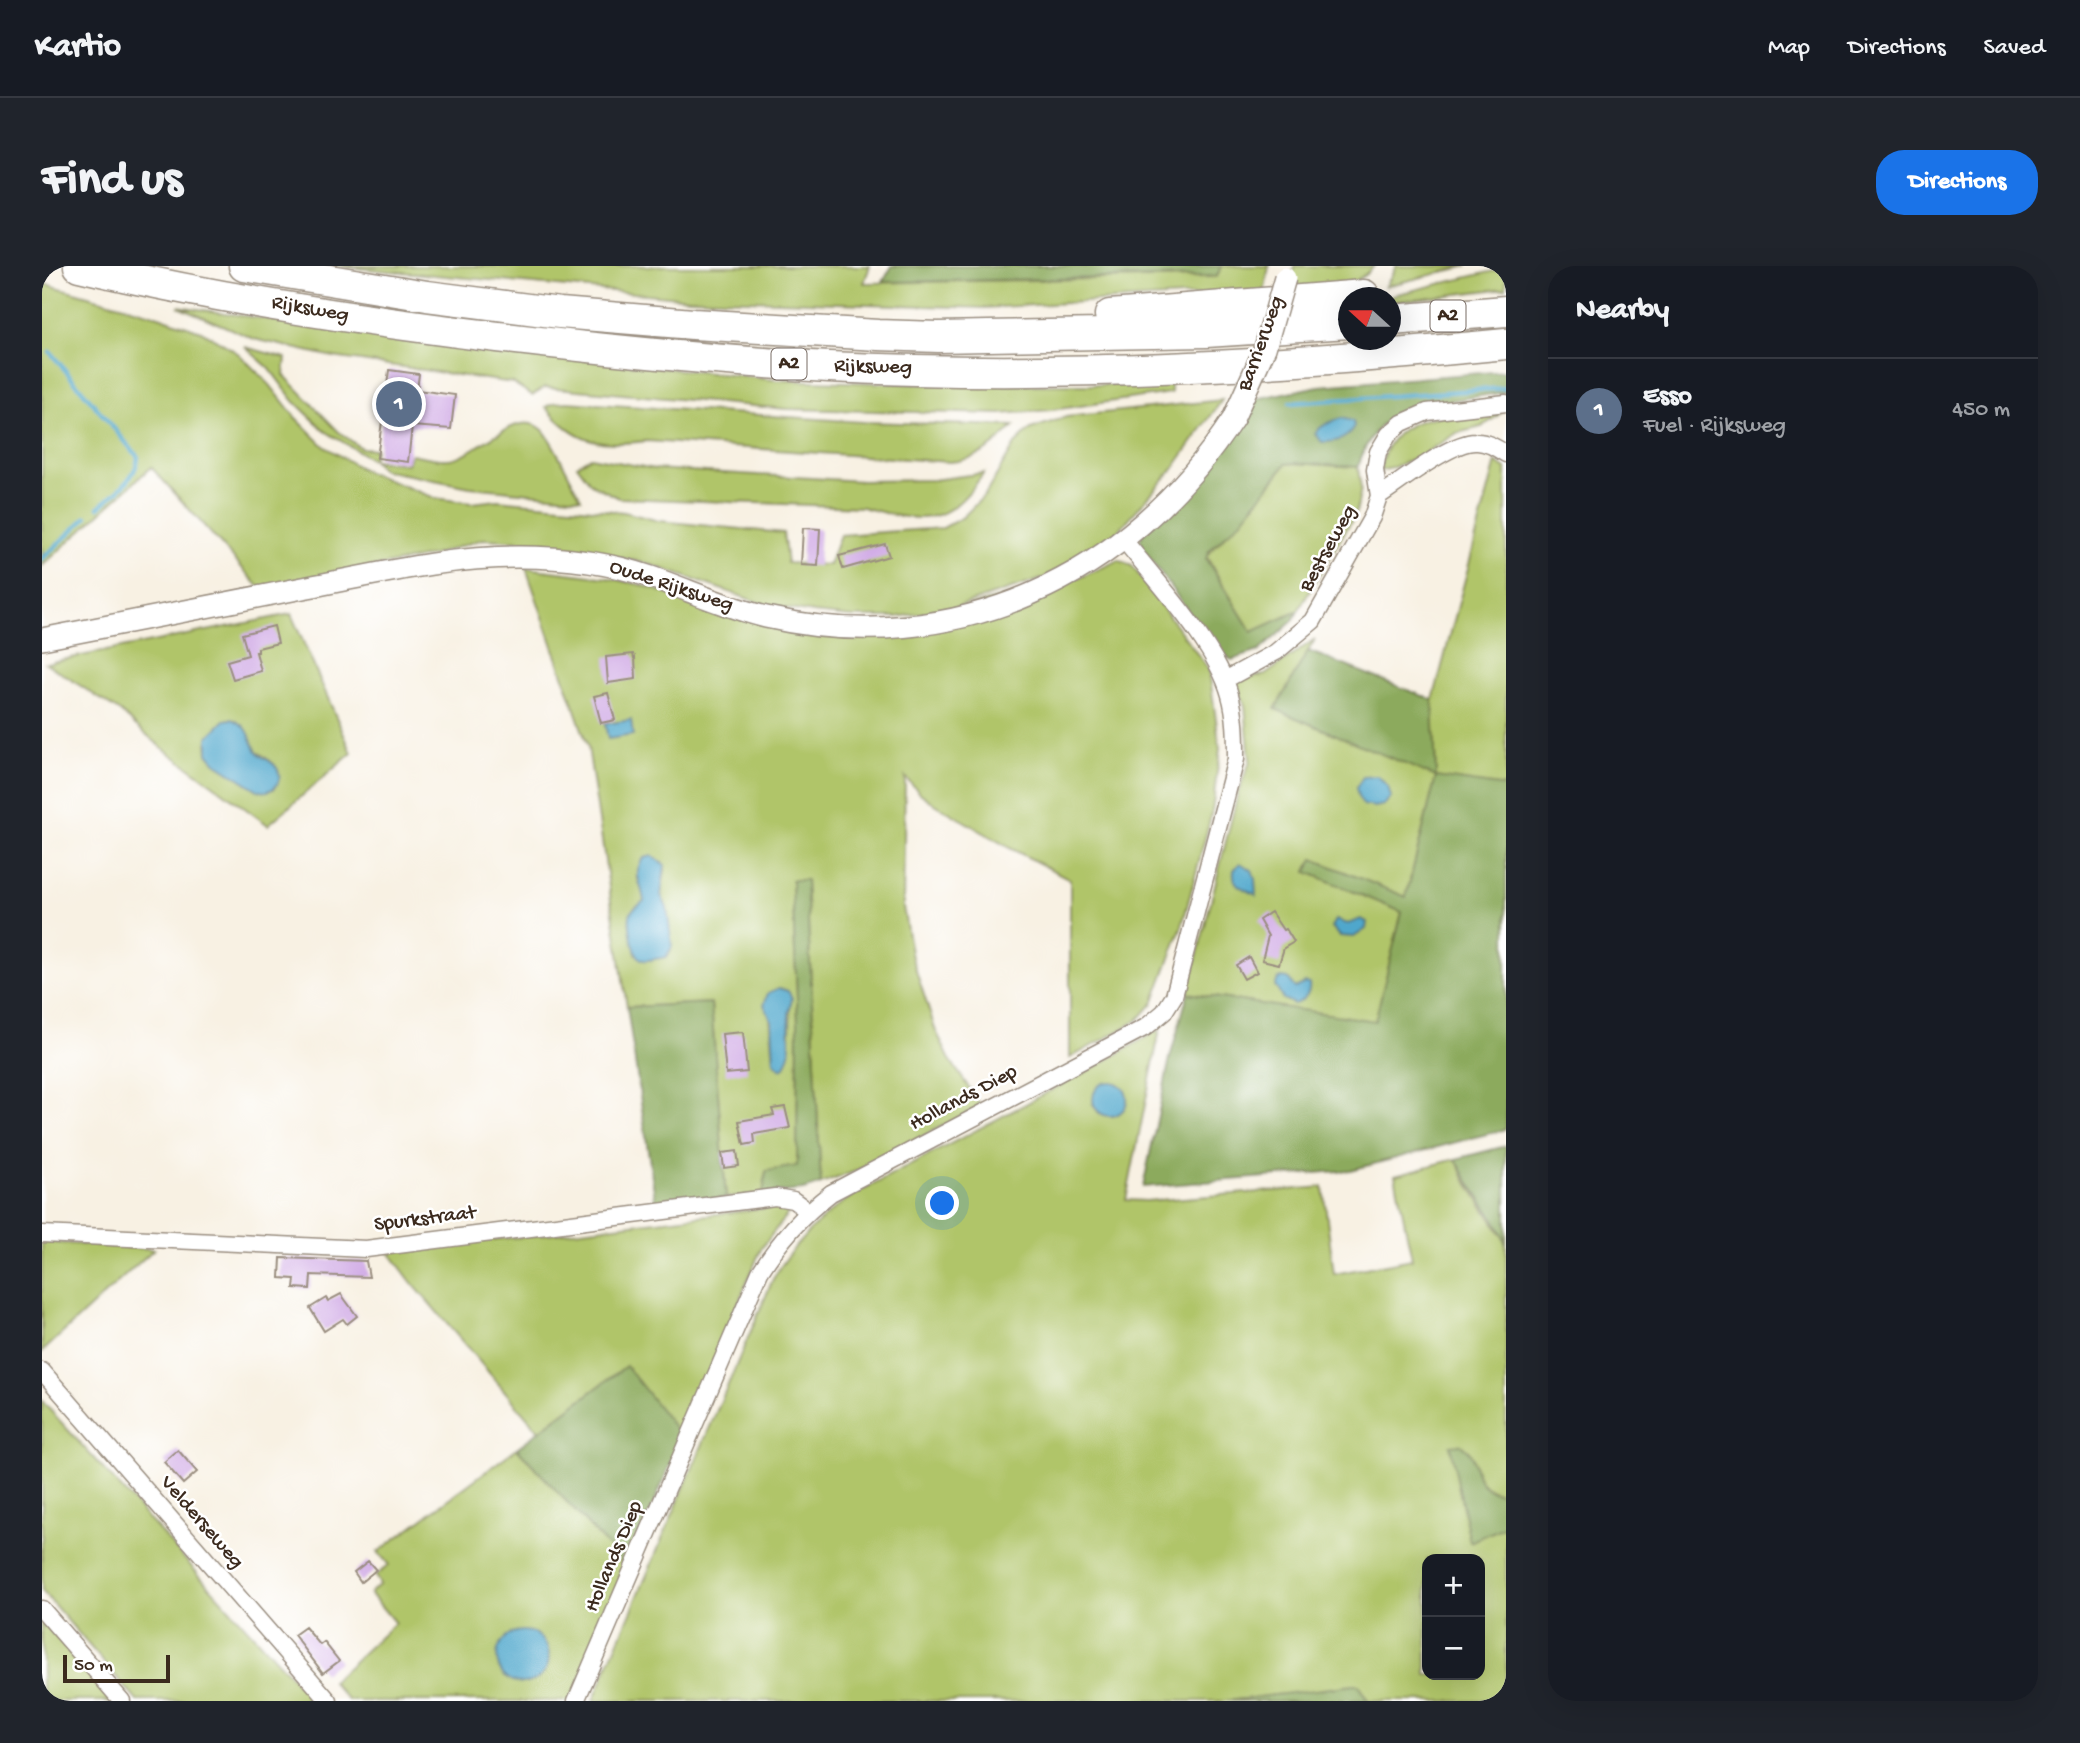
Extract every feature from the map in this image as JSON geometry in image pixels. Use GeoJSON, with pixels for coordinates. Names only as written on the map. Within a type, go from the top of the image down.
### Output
{"type":"FeatureCollection","features":[{"type":"Feature","properties":{"kind":"highway","name":"Rijksweg"},"geometry":{"type":"LineString","coordinates":[[79,266],[222,295],[386,323],[648,355],[831,367],[1073,371],[1203,368],[1378,357],[1506,344]]}},
{"type":"Feature","properties":{"kind":"highway","name":"Rijksweg"},"geometry":{"type":"LineString","coordinates":[[244,266],[427,296],[560,313],[693,324],[938,337],[1206,332],[1338,324]]}},
{"type":"Feature","properties":{"kind":"highway","name":"A2"},"geometry":{"type":"LineString","coordinates":[[938,337],[1014,321],[1338,297]]}},
{"type":"Feature","properties":{"kind":"highway","name":"A2"},"geometry":{"type":"LineString","coordinates":[[1401,319],[1506,311]]}},
{"type":"Feature","properties":{"kind":"street","name":"Barrierweg"},"geometry":{"type":"LineString","coordinates":[[1233,419],[1265,348],[1286,272]]}},
{"type":"Feature","properties":{"kind":"street","name":"Bestseweg"},"geometry":{"type":"LineString","coordinates":[[1225,680],[1276,652],[1313,621],[1373,517],[1379,496],[1375,470],[1378,452],[1389,434],[1402,423],[1427,412],[1506,403]]}},
{"type":"Feature","properties":{"kind":"street","name":"Oude Rijksweg"},"geometry":{"type":"LineString","coordinates":[[42,639],[445,561],[515,557],[562,559],[625,569],[765,616],[804,624],[841,627],[904,626],[973,614],[1038,591],[1087,565],[1124,540],[1180,489],[1233,419]]}},
{"type":"Feature","properties":{"kind":"street"},"geometry":{"type":"LineString","coordinates":[[1379,496],[1457,445],[1477,441],[1495,446],[1506,453]]}},
{"type":"Feature","properties":{"kind":"street","name":"Hollands Diep"},"geometry":{"type":"LineString","coordinates":[[576,1701],[760,1272],[779,1242],[808,1211],[831,1193],[1146,1027],[1164,1012],[1174,996],[1236,759],[1234,713],[1225,680],[1211,652],[1124,540]]}},
{"type":"Feature","properties":{"kind":"street","name":"Spurkstraat"},"geometry":{"type":"LineString","coordinates":[[42,1234],[366,1249],[775,1197],[793,1200],[808,1211]]}},
{"type":"Feature","properties":{"kind":"street","name":"Velderseweg"},"geometry":{"type":"LineString","coordinates":[[42,1371],[329,1701]]}},
{"type":"Feature","properties":{"kind":"street"},"geometry":{"type":"LineString","coordinates":[[42,1609],[122,1701]]}},
{"type":"Feature","properties":{"kind":"green space"},"geometry":{"type":"Polygon","coordinates":[[[333,266],[870,266],[864,283],[1217,277],[1221,266],[1269,266],[1264,294],[984,308],[690,298],[333,266]]]}},
{"type":"Feature","properties":{"kind":"green space"},"geometry":{"type":"Polygon","coordinates":[[[892,266],[1221,266],[1217,276],[883,282],[892,266]]]}},
{"type":"Feature","properties":{"kind":"green space"},"geometry":{"type":"Polygon","coordinates":[[[1294,266],[1374,266],[1346,286],[1289,295],[1294,266]]]}},
{"type":"Feature","properties":{"kind":"green space"},"geometry":{"type":"Polygon","coordinates":[[[1396,266],[1468,266],[1386,286],[1396,266]]]}},
{"type":"Feature","properties":{"kind":"green space"},"geometry":{"type":"Polygon","coordinates":[[[1506,268],[1506,288],[1401,301],[1401,293],[1506,268]]]}},
{"type":"Feature","properties":{"kind":"green space"},"geometry":{"type":"Polygon","coordinates":[[[42,283],[159,316],[201,331],[239,354],[324,446],[365,471],[435,498],[471,503],[498,500],[624,512],[659,521],[783,533],[787,563],[829,565],[840,535],[943,528],[963,517],[985,495],[1015,444],[1031,429],[1066,417],[1222,400],[1174,468],[1111,539],[1042,579],[950,609],[897,617],[851,617],[813,613],[766,605],[646,563],[539,542],[483,539],[433,555],[262,590],[151,467],[42,566],[42,283]]]}},
{"type":"Feature","properties":{"kind":"green space"},"geometry":{"type":"Polygon","coordinates":[[[178,306],[407,340],[776,380],[951,385],[1171,385],[1171,393],[1052,410],[1000,414],[787,409],[545,387],[532,395],[513,383],[333,357],[254,339],[178,306]]]}},
{"type":"Feature","properties":{"kind":"green space"},"geometry":{"type":"Polygon","coordinates":[[[245,347],[286,358],[284,375],[339,432],[361,448],[375,449],[372,460],[325,431],[294,401],[269,368],[245,347]]]}},
{"type":"Feature","properties":{"kind":"green space"},"geometry":{"type":"Polygon","coordinates":[[[1505,371],[1506,392],[1410,407],[1391,417],[1371,438],[1358,467],[1286,464],[1242,520],[1209,551],[1206,559],[1252,632],[1298,611],[1293,621],[1259,651],[1232,660],[1217,651],[1143,549],[1140,539],[1142,535],[1239,424],[1255,399],[1319,386],[1505,371]]]}},
{"type":"Feature","properties":{"kind":"green space"},"geometry":{"type":"Polygon","coordinates":[[[567,402],[863,422],[1014,426],[1000,440],[978,455],[950,462],[647,441],[603,442],[591,440],[568,429],[546,407],[567,402]]]}},
{"type":"Feature","properties":{"kind":"green space"},"geometry":{"type":"Polygon","coordinates":[[[1501,413],[1482,427],[1457,433],[1423,454],[1380,471],[1386,451],[1396,436],[1409,426],[1444,415],[1501,413]]]}},
{"type":"Feature","properties":{"kind":"green space"},"geometry":{"type":"Polygon","coordinates":[[[533,424],[547,435],[581,498],[470,487],[383,470],[372,460],[407,464],[411,454],[449,459],[472,450],[509,428],[533,424]]]}},
{"type":"Feature","properties":{"kind":"green space"},"geometry":{"type":"Polygon","coordinates":[[[590,457],[655,469],[862,481],[933,480],[984,473],[957,504],[944,513],[916,518],[862,507],[619,498],[591,484],[577,465],[590,457]]]}},
{"type":"Feature","properties":{"kind":"green space"},"geometry":{"type":"Polygon","coordinates":[[[1496,462],[1506,469],[1506,787],[1436,777],[1406,897],[1313,859],[1307,872],[1402,912],[1375,1022],[1188,993],[1238,793],[1250,761],[1245,706],[1234,679],[1265,675],[1315,639],[1276,709],[1436,776],[1433,700],[1496,462]]]}},
{"type":"Feature","properties":{"kind":"green space"},"geometry":{"type":"Polygon","coordinates":[[[1286,464],[1358,467],[1361,489],[1356,513],[1298,611],[1252,633],[1206,556],[1256,503],[1286,464]]]}},
{"type":"Feature","properties":{"kind":"green space"},"geometry":{"type":"Polygon","coordinates":[[[1119,560],[1132,566],[1209,670],[1220,748],[1212,812],[1182,926],[1153,1003],[1138,1020],[1070,1058],[1070,879],[1008,847],[935,804],[905,777],[903,907],[912,958],[935,1029],[949,1058],[981,1106],[856,1171],[821,1184],[806,880],[792,880],[798,1023],[797,1166],[763,1194],[726,1198],[711,1003],[627,1007],[588,747],[526,568],[608,578],[642,585],[678,597],[859,634],[1079,578],[1119,560]],[[665,870],[637,876],[645,898],[630,916],[636,954],[666,957],[671,951],[667,908],[661,895],[665,870]],[[779,988],[768,993],[774,1062],[785,1067],[790,1040],[790,1007],[788,991],[779,988]]]}},
{"type":"Feature","properties":{"kind":"green space"},"geometry":{"type":"Polygon","coordinates":[[[291,614],[352,753],[268,825],[160,746],[120,712],[46,663],[291,614]],[[228,719],[207,742],[208,753],[217,764],[258,790],[274,789],[279,779],[274,764],[257,751],[236,720],[228,719]]]}},
{"type":"Feature","properties":{"kind":"green space"},"geometry":{"type":"Polygon","coordinates":[[[1308,651],[1433,700],[1436,777],[1275,709],[1308,651]]]}},
{"type":"Feature","properties":{"kind":"green space"},"geometry":{"type":"Polygon","coordinates":[[[1436,777],[1506,787],[1506,1129],[1351,1170],[1143,1187],[1170,1058],[1188,993],[1375,1021],[1402,912],[1307,872],[1313,859],[1406,897],[1436,777]]]}},
{"type":"Feature","properties":{"kind":"green space"},"geometry":{"type":"Polygon","coordinates":[[[792,880],[806,880],[821,1184],[803,1190],[763,1194],[766,1171],[797,1166],[798,1023],[792,880]]]}},
{"type":"Feature","properties":{"kind":"green space"},"geometry":{"type":"Polygon","coordinates":[[[711,1003],[726,1198],[656,1205],[627,1007],[711,1003]]]}},
{"type":"Feature","properties":{"kind":"green space"},"geometry":{"type":"Polygon","coordinates":[[[1160,1029],[1126,1200],[1146,1201],[1323,1187],[1334,1274],[1412,1259],[1395,1175],[1456,1159],[1506,1245],[1506,1493],[1490,1489],[1480,1480],[1469,1452],[1470,1541],[1506,1526],[1506,1701],[1368,1701],[1358,1685],[1227,1701],[593,1701],[773,1279],[798,1243],[829,1213],[852,1196],[1099,1065],[1160,1029]],[[1127,1100],[1093,1104],[1099,1113],[1114,1116],[1123,1110],[1127,1100]]]}},
{"type":"Feature","properties":{"kind":"green space"},"geometry":{"type":"Polygon","coordinates":[[[1506,1146],[1506,1245],[1496,1223],[1456,1159],[1506,1146]]]}},
{"type":"Feature","properties":{"kind":"green space"},"geometry":{"type":"Polygon","coordinates":[[[776,1207],[791,1209],[761,1249],[682,1437],[626,1367],[539,1431],[412,1283],[386,1248],[522,1237],[776,1207]]]}},
{"type":"Feature","properties":{"kind":"green space"},"geometry":{"type":"Polygon","coordinates":[[[42,1242],[139,1248],[154,1249],[42,1352],[42,1242]]]}},
{"type":"Feature","properties":{"kind":"green space"},"geometry":{"type":"Polygon","coordinates":[[[626,1366],[682,1437],[627,1567],[517,1448],[626,1366]]]}},
{"type":"Feature","properties":{"kind":"green space"},"geometry":{"type":"Polygon","coordinates":[[[42,1401],[313,1701],[137,1701],[42,1591],[42,1401]]]}},
{"type":"Feature","properties":{"kind":"green space"},"geometry":{"type":"Polygon","coordinates":[[[1459,1444],[1471,1455],[1484,1486],[1506,1493],[1506,1526],[1470,1542],[1450,1445],[1459,1444]]]}},
{"type":"Feature","properties":{"kind":"green space"},"geometry":{"type":"Polygon","coordinates":[[[517,1448],[627,1567],[571,1701],[349,1701],[332,1682],[395,1623],[370,1593],[380,1584],[375,1576],[389,1565],[378,1552],[517,1448]],[[519,1632],[513,1634],[501,1645],[499,1667],[526,1683],[543,1674],[548,1662],[547,1649],[519,1632]]]}},
{"type":"Feature","properties":{"kind":"green space"},"geometry":{"type":"Polygon","coordinates":[[[42,1621],[113,1701],[42,1701],[42,1621]]]}},
{"type":"Feature","properties":{"kind":"green space"},"geometry":{"type":"Polygon","coordinates":[[[1353,1685],[1358,1685],[1368,1701],[1227,1701],[1353,1685]]]}},
{"type":"Feature","properties":{"kind":"water"},"geometry":{"type":"Polygon","coordinates":[[[1341,418],[1353,421],[1354,427],[1348,435],[1322,442],[1315,433],[1341,418]]]}},
{"type":"Feature","properties":{"kind":"water"},"geometry":{"type":"Polygon","coordinates":[[[232,719],[244,726],[259,754],[277,768],[278,783],[272,789],[258,790],[217,764],[208,753],[208,737],[225,720],[232,719]]]}},
{"type":"Feature","properties":{"kind":"water"},"geometry":{"type":"Polygon","coordinates":[[[631,720],[633,735],[608,739],[605,724],[631,720]]]}},
{"type":"Feature","properties":{"kind":"water"},"geometry":{"type":"Polygon","coordinates":[[[1378,776],[1388,787],[1391,797],[1384,805],[1363,805],[1356,788],[1363,777],[1378,776]]]}},
{"type":"Feature","properties":{"kind":"water"},"geometry":{"type":"Polygon","coordinates":[[[652,856],[665,865],[661,895],[667,908],[672,947],[666,957],[643,960],[634,946],[630,916],[644,901],[638,879],[640,863],[644,858],[652,856]]]}},
{"type":"Feature","properties":{"kind":"water"},"geometry":{"type":"Polygon","coordinates":[[[1240,863],[1252,870],[1256,895],[1235,880],[1234,870],[1240,863]]]}},
{"type":"Feature","properties":{"kind":"water"},"geometry":{"type":"Polygon","coordinates":[[[1361,919],[1367,922],[1366,929],[1354,937],[1340,936],[1332,927],[1336,920],[1348,924],[1361,919]]]}},
{"type":"Feature","properties":{"kind":"water"},"geometry":{"type":"Polygon","coordinates":[[[1278,979],[1288,979],[1295,988],[1309,984],[1309,991],[1294,1004],[1283,999],[1275,986],[1278,979]]]}},
{"type":"Feature","properties":{"kind":"water"},"geometry":{"type":"Polygon","coordinates":[[[779,988],[788,991],[792,998],[789,1014],[790,1054],[785,1067],[781,1069],[774,1062],[772,1021],[764,1005],[768,993],[779,988]]]}},
{"type":"Feature","properties":{"kind":"water"},"geometry":{"type":"Polygon","coordinates":[[[1110,1082],[1122,1087],[1127,1099],[1122,1111],[1110,1116],[1098,1111],[1093,1099],[1098,1087],[1110,1082]]]}},
{"type":"Feature","properties":{"kind":"water"},"geometry":{"type":"Polygon","coordinates":[[[523,1631],[533,1633],[541,1639],[547,1647],[547,1667],[541,1675],[533,1681],[523,1683],[513,1681],[505,1675],[499,1667],[497,1657],[499,1647],[505,1639],[513,1633],[523,1631]]]}},
{"type":"Feature","properties":{"kind":"building"},"geometry":{"type":"Polygon","coordinates":[[[389,370],[419,374],[417,390],[455,395],[451,429],[412,426],[408,462],[377,458],[389,370]]]}},
{"type":"Feature","properties":{"kind":"building"},"geometry":{"type":"Polygon","coordinates":[[[803,528],[820,529],[818,566],[801,565],[803,528]]]}},
{"type":"Feature","properties":{"kind":"building"},"geometry":{"type":"Polygon","coordinates":[[[885,544],[889,556],[843,569],[839,556],[885,544]]]}},
{"type":"Feature","properties":{"kind":"building"},"geometry":{"type":"Polygon","coordinates":[[[274,626],[278,643],[258,648],[256,652],[261,671],[233,679],[227,661],[248,655],[242,634],[274,626]]]}},
{"type":"Feature","properties":{"kind":"building"},"geometry":{"type":"Polygon","coordinates":[[[633,654],[636,679],[608,683],[606,657],[633,654]]]}},
{"type":"Feature","properties":{"kind":"building"},"geometry":{"type":"Polygon","coordinates":[[[608,693],[615,720],[601,723],[594,696],[608,693]]]}},
{"type":"Feature","properties":{"kind":"building"},"geometry":{"type":"Polygon","coordinates":[[[1271,912],[1294,942],[1284,948],[1279,964],[1262,960],[1268,936],[1259,920],[1271,912]]]}},
{"type":"Feature","properties":{"kind":"building"},"geometry":{"type":"Polygon","coordinates":[[[1249,957],[1257,972],[1244,979],[1236,965],[1249,957]]]}},
{"type":"Feature","properties":{"kind":"building"},"geometry":{"type":"Polygon","coordinates":[[[743,1032],[747,1072],[726,1074],[722,1034],[743,1032]]]}},
{"type":"Feature","properties":{"kind":"building"},"geometry":{"type":"Polygon","coordinates":[[[785,1107],[790,1128],[754,1134],[755,1143],[744,1145],[739,1121],[774,1115],[772,1109],[785,1107]]]}},
{"type":"Feature","properties":{"kind":"building"},"geometry":{"type":"Polygon","coordinates":[[[737,1151],[739,1166],[724,1168],[722,1153],[737,1151]]]}},
{"type":"Feature","properties":{"kind":"building"},"geometry":{"type":"Polygon","coordinates":[[[281,1258],[366,1261],[369,1277],[311,1275],[310,1289],[294,1288],[295,1279],[280,1278],[281,1258]]]}},
{"type":"Feature","properties":{"kind":"building"},"geometry":{"type":"Polygon","coordinates":[[[341,1294],[357,1316],[347,1324],[343,1319],[324,1331],[310,1308],[326,1298],[328,1301],[341,1294]]]}},
{"type":"Feature","properties":{"kind":"building"},"geometry":{"type":"Polygon","coordinates":[[[178,1450],[197,1472],[183,1484],[164,1462],[178,1450]]]}},
{"type":"Feature","properties":{"kind":"building"},"geometry":{"type":"Polygon","coordinates":[[[368,1561],[376,1570],[361,1582],[354,1572],[368,1561]]]}},
{"type":"Feature","properties":{"kind":"building"},"geometry":{"type":"Polygon","coordinates":[[[305,1627],[320,1645],[324,1642],[339,1661],[323,1673],[294,1635],[305,1627]]]}},
{"type":"Feature","properties":{"kind":"waterway"},"geometry":{"type":"LineString","coordinates":[[50,352],[138,457],[137,465],[129,479],[99,507]]}},
{"type":"Feature","properties":{"kind":"waterway"},"geometry":{"type":"LineString","coordinates":[[1290,403],[1506,388]]}},
{"type":"Feature","properties":{"kind":"waterway"},"geometry":{"type":"LineString","coordinates":[[42,559],[87,517]]}},
{"type":"Feature","properties":{"kind":"place","name":"Esso"},"geometry":{"type":"Point","coordinates":[399,404]}}]}
